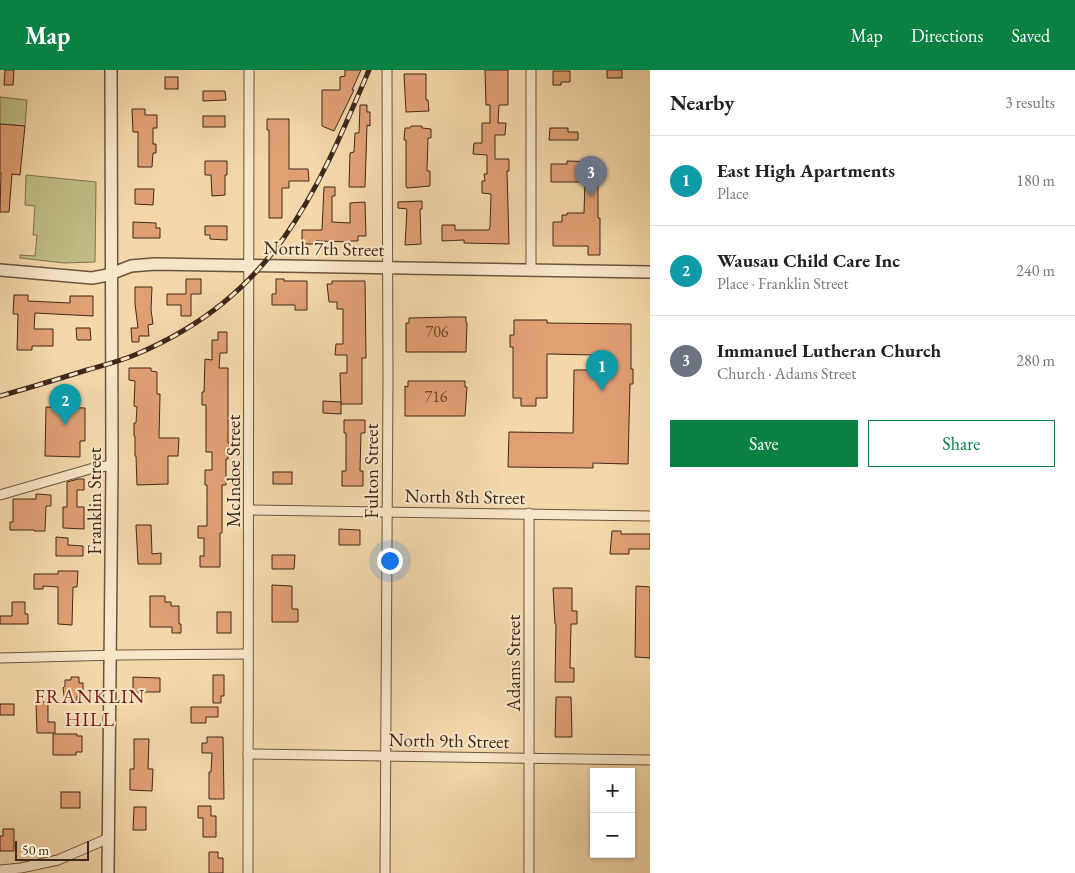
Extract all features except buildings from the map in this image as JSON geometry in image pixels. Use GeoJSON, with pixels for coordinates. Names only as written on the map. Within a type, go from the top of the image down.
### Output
{"type":"FeatureCollection","features":[{"type":"Feature","properties":{"kind":"street","name":"Franklin Street"},"geometry":{"type":"LineString","coordinates":[[108,873],[112,465],[111,70]]}},
{"type":"Feature","properties":{"kind":"street","name":"McIndoe Street"},"geometry":{"type":"LineString","coordinates":[[248,873],[249,70]]}},
{"type":"Feature","properties":{"kind":"street","name":"Fulton Street"},"geometry":{"type":"LineString","coordinates":[[385,873],[387,70]]}},
{"type":"Feature","properties":{"kind":"street"},"geometry":{"type":"LineString","coordinates":[[530,270],[531,70]]}},
{"type":"Feature","properties":{"kind":"street","name":"North 7th Street"},"geometry":{"type":"LineString","coordinates":[[0,270],[89,278],[112,274],[131,266],[155,264],[388,266],[650,272]]}},
{"type":"Feature","properties":{"kind":"street"},"geometry":{"type":"LineString","coordinates":[[0,495],[90,469],[112,465]]}},
{"type":"Feature","properties":{"kind":"street","name":"North 8th Street"},"geometry":{"type":"LineString","coordinates":[[249,510],[650,516]]}},
{"type":"Feature","properties":{"kind":"street","name":"Adams Street"},"geometry":{"type":"LineString","coordinates":[[529,513],[529,873]]}},
{"type":"Feature","properties":{"kind":"street"},"geometry":{"type":"LineString","coordinates":[[0,658],[248,654]]}},
{"type":"Feature","properties":{"kind":"street","name":"North 9th Street"},"geometry":{"type":"LineString","coordinates":[[248,754],[650,760]]}},
{"type":"Feature","properties":{"kind":"street"},"geometry":{"type":"LineString","coordinates":[[0,870],[21,868],[58,860],[109,838]]}},
{"type":"Feature","properties":{"kind":"shaded area"},"geometry":{"type":"Polygon","coordinates":[[[0,97],[27,100],[25,126],[0,124],[0,97]]]}},
{"type":"Feature","properties":{"kind":"shaded area"},"geometry":{"type":"Polygon","coordinates":[[[26,175],[96,182],[95,262],[64,263],[20,258],[20,255],[35,256],[37,235],[33,235],[35,206],[25,205],[26,175]]]}},
{"type":"Feature","properties":{"kind":"railway"},"geometry":{"type":"LineString","coordinates":[[0,396],[137,354],[184,330],[223,303],[256,272],[284,238],[308,200],[329,160],[369,70]]}},
{"type":"Feature","properties":{"kind":"place","name":"Immanuel Lutheran Church"},"geometry":{"type":"Point","coordinates":[591,197]}},
{"type":"Feature","properties":{"kind":"place","name":"East High Apartments"},"geometry":{"type":"Point","coordinates":[602,391]}},
{"type":"Feature","properties":{"kind":"place","name":"Wausau Child Care Inc"},"geometry":{"type":"Point","coordinates":[65,425]}},
{"type":"Feature","properties":{"kind":"district","name":"FRANKLIN HILL"},"geometry":{"type":"Point","coordinates":[90,708]}}]}
